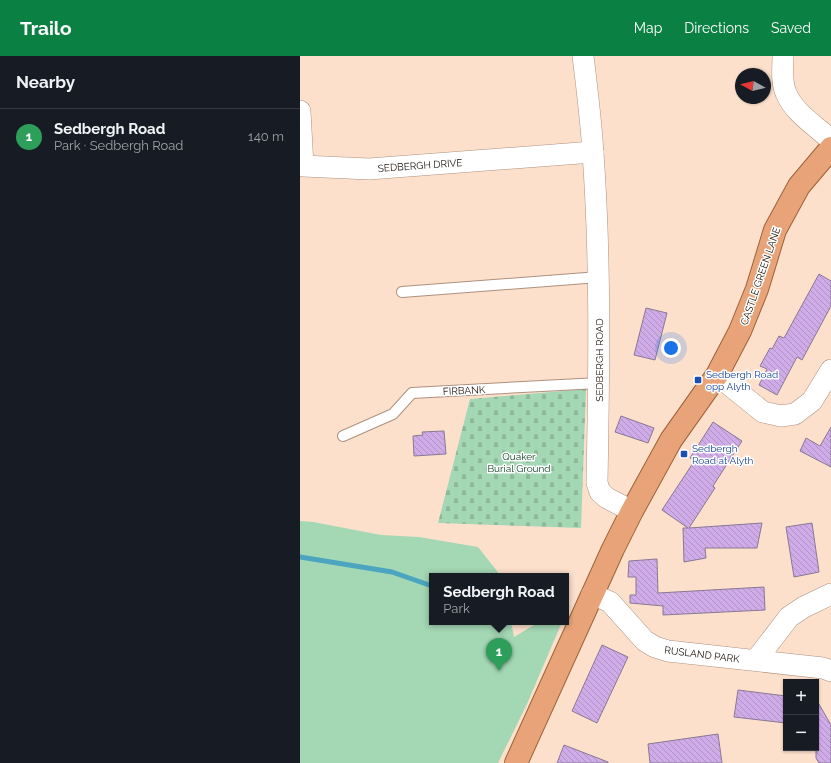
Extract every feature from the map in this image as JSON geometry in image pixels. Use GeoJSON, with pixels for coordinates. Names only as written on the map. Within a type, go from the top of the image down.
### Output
{"type":"FeatureCollection","features":[{"type":"Feature","properties":{"kind":"highway","name":"CASTLE GREEN LANE"},"geometry":{"type":"LineString","coordinates":[[632,511],[671,440],[717,375],[740,331],[757,289],[775,230],[799,186],[831,148]]}},
{"type":"Feature","properties":{"kind":"highway"},"geometry":{"type":"LineString","coordinates":[[516,763],[592,594],[632,511]]}},
{"type":"Feature","properties":{"kind":"street","name":"SEDBERGH ROAD"},"geometry":{"type":"LineString","coordinates":[[583,56],[593,152],[599,276],[597,483],[600,492],[607,498],[632,511]]}},
{"type":"Feature","properties":{"kind":"street"},"geometry":{"type":"LineString","coordinates":[[783,56],[783,79],[786,93],[794,106],[831,140]]}},
{"type":"Feature","properties":{"kind":"street","name":"SEDBERGH DRIVE"},"geometry":{"type":"LineString","coordinates":[[300,111],[301,168],[369,169],[593,152]]}},
{"type":"Feature","properties":{"kind":"street"},"geometry":{"type":"LineString","coordinates":[[717,375],[763,412],[781,416],[795,414],[812,401],[831,370]]}},
{"type":"Feature","properties":{"kind":"street","name":"RUSLAND PARK"},"geometry":{"type":"LineString","coordinates":[[592,594],[610,602],[645,641],[668,652],[756,660],[823,668],[831,671]]}},
{"type":"Feature","properties":{"kind":"street"},"geometry":{"type":"LineString","coordinates":[[756,660],[789,617],[804,607],[831,594]]}},
{"type":"Feature","properties":{"kind":"lane"},"geometry":{"type":"LineString","coordinates":[[402,292],[599,276]]}},
{"type":"Feature","properties":{"kind":"lane","name":"FIRBANK"},"geometry":{"type":"LineString","coordinates":[[343,436],[392,414],[412,393],[599,383]]}},
{"type":"Feature","properties":{"kind":"green space","name":"Quaker Burial Ground"},"geometry":{"type":"Polygon","coordinates":[[[586,389],[581,528],[438,523],[470,399],[586,389]]]}},
{"type":"Feature","properties":{"kind":"green space"},"geometry":{"type":"Polygon","coordinates":[[[300,521],[313,522],[381,535],[419,537],[478,547],[498,573],[429,573],[429,625],[512,625],[514,637],[534,625],[561,625],[527,704],[498,763],[300,763],[300,521]]]}},
{"type":"Feature","properties":{"kind":"building"},"geometry":{"type":"Polygon","coordinates":[[[819,274],[831,281],[831,306],[802,360],[797,357],[777,395],[759,385],[767,369],[760,366],[779,336],[784,338],[819,274]]]}},
{"type":"Feature","properties":{"kind":"building"},"geometry":{"type":"Polygon","coordinates":[[[646,308],[667,313],[655,360],[634,355],[646,308]]]}},
{"type":"Feature","properties":{"kind":"building"},"geometry":{"type":"Polygon","coordinates":[[[621,416],[654,428],[648,443],[615,432],[621,416]]]}},
{"type":"Feature","properties":{"kind":"building"},"geometry":{"type":"Polygon","coordinates":[[[713,422],[742,441],[713,486],[715,488],[689,528],[762,523],[757,548],[705,548],[706,558],[684,562],[683,528],[688,528],[662,510],[695,460],[690,458],[713,422]]]}},
{"type":"Feature","properties":{"kind":"building"},"geometry":{"type":"Polygon","coordinates":[[[831,427],[831,467],[800,451],[806,438],[820,446],[831,427]]]}},
{"type":"Feature","properties":{"kind":"building"},"geometry":{"type":"Polygon","coordinates":[[[444,431],[446,454],[414,456],[413,436],[423,435],[422,432],[444,431]]]}},
{"type":"Feature","properties":{"kind":"building"},"geometry":{"type":"Polygon","coordinates":[[[812,523],[819,572],[794,577],[786,527],[812,523]]]}},
{"type":"Feature","properties":{"kind":"building"},"geometry":{"type":"Polygon","coordinates":[[[657,559],[658,593],[764,587],[765,610],[663,615],[663,606],[630,603],[630,595],[636,595],[636,577],[628,577],[629,561],[657,559]]]}},
{"type":"Feature","properties":{"kind":"building"},"geometry":{"type":"Polygon","coordinates":[[[602,645],[628,657],[597,723],[572,711],[602,645]]]}},
{"type":"Feature","properties":{"kind":"building"},"geometry":{"type":"Polygon","coordinates":[[[738,690],[783,696],[783,723],[734,717],[738,690]]]}},
{"type":"Feature","properties":{"kind":"building"},"geometry":{"type":"Polygon","coordinates":[[[819,704],[831,725],[831,763],[819,763],[816,758],[816,751],[819,751],[819,704]]]}},
{"type":"Feature","properties":{"kind":"building"},"geometry":{"type":"Polygon","coordinates":[[[718,734],[722,763],[650,763],[648,744],[718,734]]]}},
{"type":"Feature","properties":{"kind":"building"},"geometry":{"type":"Polygon","coordinates":[[[564,745],[608,762],[608,763],[557,763],[564,745]]]}},
{"type":"Feature","properties":{"kind":"waterway"},"geometry":{"type":"LineString","coordinates":[[300,557],[392,572],[429,585]]}},
{"type":"Feature","properties":{"kind":"place","name":"Sedbergh Road opp Alyth"},"geometry":{"type":"Point","coordinates":[698,380]}},
{"type":"Feature","properties":{"kind":"place","name":"Sedbergh Road at Alyth"},"geometry":{"type":"Point","coordinates":[684,454]}},
{"type":"Feature","properties":{"kind":"place","name":"Sedbergh Road"},"geometry":{"type":"Point","coordinates":[499,671]}}]}
